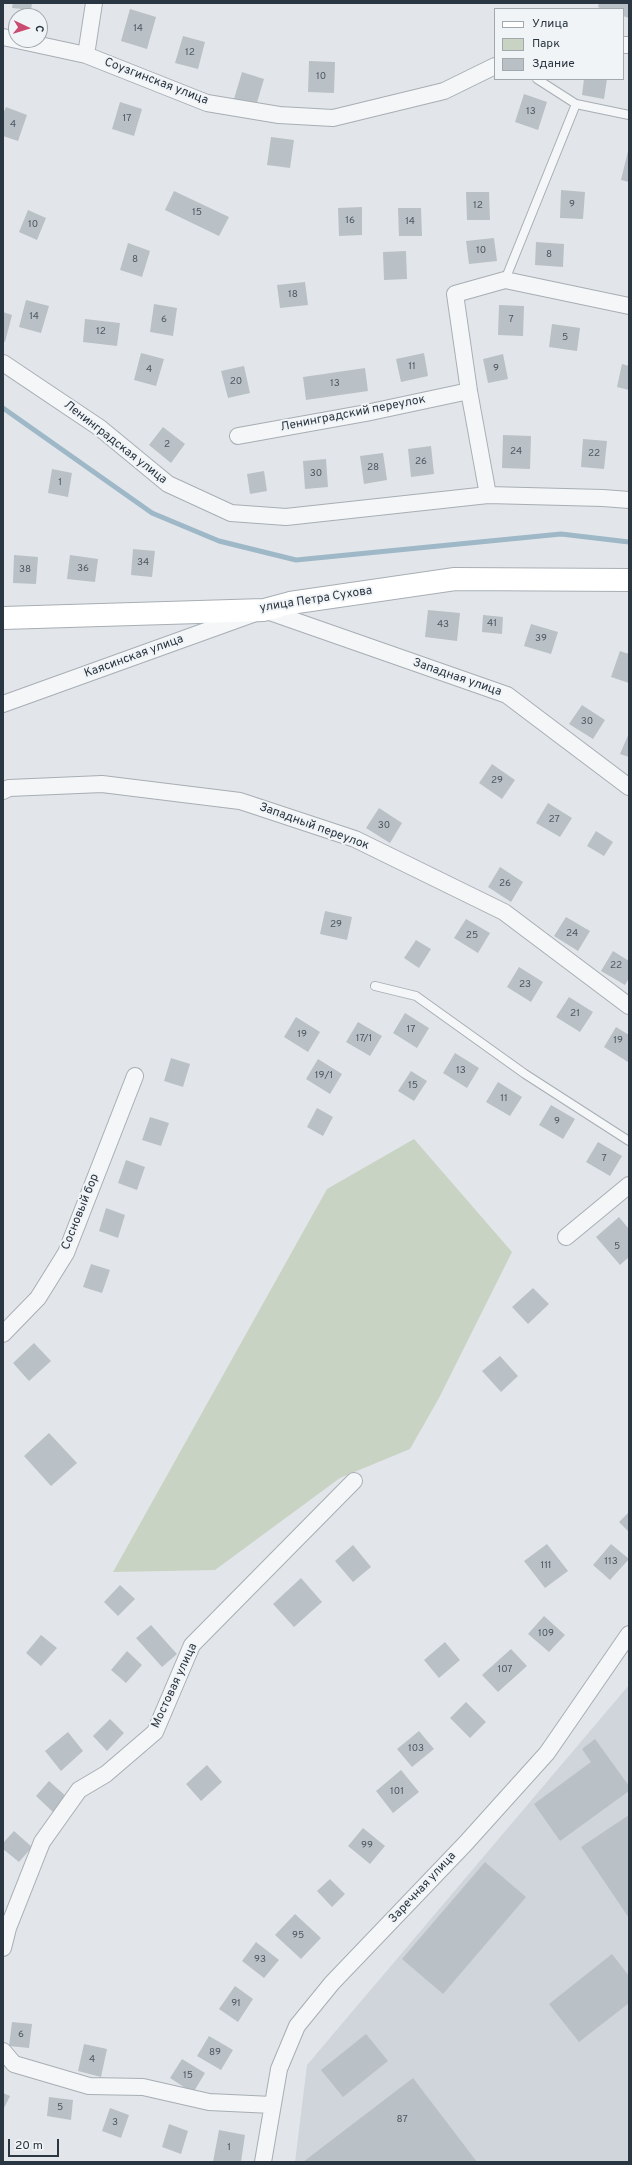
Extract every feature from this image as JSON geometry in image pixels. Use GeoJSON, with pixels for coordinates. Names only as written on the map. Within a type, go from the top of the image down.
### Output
{"type":"FeatureCollection","features":[{"type":"Feature","properties":{"kind":"street"},"geometry":{"type":"LineString","coordinates":[[86,55],[94,3]]}},
{"type":"Feature","properties":{"kind":"street","name":"Соузгинская улица"},"geometry":{"type":"LineString","coordinates":[[3,37],[86,55],[207,103],[279,114],[333,118],[444,91],[494,66]]}},
{"type":"Feature","properties":{"kind":"street"},"geometry":{"type":"LineString","coordinates":[[629,306],[505,280],[455,294],[469,391],[488,495],[629,500]]}},
{"type":"Feature","properties":{"kind":"street","name":"Ленинградская улица"},"geometry":{"type":"LineString","coordinates":[[3,363],[100,428],[168,484],[231,513],[286,518],[488,495]]}},
{"type":"Feature","properties":{"kind":"street","name":"Ленинградский переулок"},"geometry":{"type":"LineString","coordinates":[[238,436],[366,413],[469,391]]}},
{"type":"Feature","properties":{"kind":"street","name":"улица Петра Сухова"},"geometry":{"type":"LineString","coordinates":[[3,618],[264,610],[290,603],[455,579],[629,580]]}},
{"type":"Feature","properties":{"kind":"street","name":"Каясинская улица"},"geometry":{"type":"LineString","coordinates":[[3,704],[264,610]]}},
{"type":"Feature","properties":{"kind":"street","name":"Западная улица"},"geometry":{"type":"LineString","coordinates":[[264,610],[507,695],[629,787]]}},
{"type":"Feature","properties":{"kind":"street","name":"Западный переулок"},"geometry":{"type":"LineString","coordinates":[[3,791],[9,788],[102,784],[240,801],[355,839],[504,912],[629,1006]]}},
{"type":"Feature","properties":{"kind":"street","name":"Сосновый бор"},"geometry":{"type":"LineString","coordinates":[[3,1334],[38,1298],[66,1253],[135,1076]]}},
{"type":"Feature","properties":{"kind":"street"},"geometry":{"type":"LineString","coordinates":[[566,1237],[629,1185]]}},
{"type":"Feature","properties":{"kind":"street","name":"Мостовая улица"},"geometry":{"type":"LineString","coordinates":[[3,1948],[8,1928],[42,1842],[79,1790],[106,1774],[155,1732],[192,1645],[354,1481]]}},
{"type":"Feature","properties":{"kind":"street","name":"Заречная улица"},"geometry":{"type":"LineString","coordinates":[[263,2162],[279,2069],[296,2026],[332,1983],[464,1844],[547,1753],[629,1634]]}},
{"type":"Feature","properties":{"kind":"street"},"geometry":{"type":"LineString","coordinates":[[3,2051],[14,2064],[89,2086],[143,2087],[209,2102],[272,2105]]}},
{"type":"Feature","properties":{"kind":"lane"},"geometry":{"type":"LineString","coordinates":[[539,80],[576,104],[629,115]]}},
{"type":"Feature","properties":{"kind":"lane"},"geometry":{"type":"LineString","coordinates":[[505,280],[576,104]]}},
{"type":"Feature","properties":{"kind":"lane"},"geometry":{"type":"LineString","coordinates":[[375,986],[416,996],[525,1074],[629,1140]]}},
{"type":"Feature","properties":{"kind":"shaded area"},"geometry":{"type":"Polygon","coordinates":[[[629,1685],[629,2162],[295,2162],[307,2065],[629,1685]]]}},
{"type":"Feature","properties":{"kind":"green space"},"geometry":{"type":"Polygon","coordinates":[[[414,1139],[512,1252],[439,1398],[410,1449],[340,1478],[215,1570],[113,1572],[327,1189],[414,1139]]]}},
{"type":"Feature","properties":{"kind":"building"},"geometry":{"type":"Polygon","coordinates":[[[13,3],[32,3],[31,8],[12,8],[13,3]]]}},
{"type":"Feature","properties":{"kind":"building"},"geometry":{"type":"Polygon","coordinates":[[[599,3],[629,3],[629,18],[624,16],[624,8],[598,7],[599,3]]]}},
{"type":"Feature","properties":{"kind":"building"},"geometry":{"type":"Polygon","coordinates":[[[130,9],[156,17],[147,49],[121,41],[130,9]]]}},
{"type":"Feature","properties":{"kind":"building"},"geometry":{"type":"Polygon","coordinates":[[[183,36],[205,42],[198,69],[175,63],[183,36]]]}},
{"type":"Feature","properties":{"kind":"building"},"geometry":{"type":"Polygon","coordinates":[[[309,61],[335,62],[334,93],[308,92],[309,61]]]}},
{"type":"Feature","properties":{"kind":"building"},"geometry":{"type":"Polygon","coordinates":[[[242,72],[264,79],[256,106],[234,99],[242,72]]]}},
{"type":"Feature","properties":{"kind":"building"},"geometry":{"type":"Polygon","coordinates":[[[584,80],[607,80],[604,99],[582,95],[584,80]]]}},
{"type":"Feature","properties":{"kind":"building"},"geometry":{"type":"Polygon","coordinates":[[[524,94],[547,102],[538,130],[515,122],[524,94]]]}},
{"type":"Feature","properties":{"kind":"building"},"geometry":{"type":"Polygon","coordinates":[[[120,102],[142,109],[134,136],[112,129],[120,102]]]}},
{"type":"Feature","properties":{"kind":"building"},"geometry":{"type":"Polygon","coordinates":[[[6,107],[27,115],[18,141],[3,136],[3,114],[6,107]]]}},
{"type":"Feature","properties":{"kind":"building"},"geometry":{"type":"Polygon","coordinates":[[[271,137],[294,140],[290,168],[267,165],[271,137]]]}},
{"type":"Feature","properties":{"kind":"building"},"geometry":{"type":"Polygon","coordinates":[[[629,147],[629,182],[621,180],[629,147]]]}},
{"type":"Feature","properties":{"kind":"building"},"geometry":{"type":"Polygon","coordinates":[[[561,190],[585,192],[583,219],[560,218],[561,190]]]}},
{"type":"Feature","properties":{"kind":"building"},"geometry":{"type":"Polygon","coordinates":[[[174,191],[229,217],[219,236],[165,210],[174,191]]]}},
{"type":"Feature","properties":{"kind":"building"},"geometry":{"type":"Polygon","coordinates":[[[466,192],[489,192],[490,220],[467,220],[466,192]]]}},
{"type":"Feature","properties":{"kind":"building"},"geometry":{"type":"Polygon","coordinates":[[[362,207],[362,235],[339,236],[338,208],[362,207]]]}},
{"type":"Feature","properties":{"kind":"building"},"geometry":{"type":"Polygon","coordinates":[[[398,208],[421,208],[422,236],[399,236],[398,208]]]}},
{"type":"Feature","properties":{"kind":"building"},"geometry":{"type":"Polygon","coordinates":[[[28,210],[46,218],[37,240],[19,232],[28,210]]]}},
{"type":"Feature","properties":{"kind":"building"},"geometry":{"type":"Polygon","coordinates":[[[494,238],[497,261],[469,264],[466,241],[494,238]]]}},
{"type":"Feature","properties":{"kind":"building"},"geometry":{"type":"Polygon","coordinates":[[[536,242],[564,244],[563,267],[535,265],[536,242]]]}},
{"type":"Feature","properties":{"kind":"building"},"geometry":{"type":"Polygon","coordinates":[[[128,243],[150,251],[142,277],[120,270],[128,243]]]}},
{"type":"Feature","properties":{"kind":"building"},"geometry":{"type":"Polygon","coordinates":[[[406,251],[407,279],[384,280],[383,252],[406,251]]]}},
{"type":"Feature","properties":{"kind":"building"},"geometry":{"type":"Polygon","coordinates":[[[305,282],[308,305],[280,308],[277,285],[305,282]]]}},
{"type":"Feature","properties":{"kind":"building"},"geometry":{"type":"Polygon","coordinates":[[[26,300],[49,306],[41,333],[19,327],[26,300]]]}},
{"type":"Feature","properties":{"kind":"building"},"geometry":{"type":"Polygon","coordinates":[[[154,304],[177,308],[173,336],[150,332],[154,304]]]}},
{"type":"Feature","properties":{"kind":"building"},"geometry":{"type":"Polygon","coordinates":[[[499,305],[524,306],[523,336],[498,335],[499,305]]]}},
{"type":"Feature","properties":{"kind":"building"},"geometry":{"type":"Polygon","coordinates":[[[3,312],[12,315],[5,342],[3,341],[3,312]]]}},
{"type":"Feature","properties":{"kind":"building"},"geometry":{"type":"Polygon","coordinates":[[[85,319],[120,323],[117,346],[83,342],[85,319]]]}},
{"type":"Feature","properties":{"kind":"building"},"geometry":{"type":"Polygon","coordinates":[[[552,324],[580,328],[577,351],[549,347],[552,324]]]}},
{"type":"Feature","properties":{"kind":"building"},"geometry":{"type":"Polygon","coordinates":[[[141,353],[164,359],[156,386],[134,380],[141,353]]]}},
{"type":"Feature","properties":{"kind":"building"},"geometry":{"type":"Polygon","coordinates":[[[424,353],[428,376],[401,382],[396,359],[424,353]]]}},
{"type":"Feature","properties":{"kind":"building"},"geometry":{"type":"Polygon","coordinates":[[[503,354],[508,379],[488,383],[483,359],[503,354]]]}},
{"type":"Feature","properties":{"kind":"building"},"geometry":{"type":"Polygon","coordinates":[[[622,364],[629,366],[629,390],[617,387],[622,364]]]}},
{"type":"Feature","properties":{"kind":"building"},"geometry":{"type":"Polygon","coordinates":[[[244,366],[250,393],[228,398],[221,371],[244,366]]]}},
{"type":"Feature","properties":{"kind":"building"},"geometry":{"type":"Polygon","coordinates":[[[365,368],[368,391],[306,400],[303,377],[365,368]]]}},
{"type":"Feature","properties":{"kind":"building"},"geometry":{"type":"Polygon","coordinates":[[[163,427],[185,444],[171,463],[149,445],[163,427]]]}},
{"type":"Feature","properties":{"kind":"building"},"geometry":{"type":"Polygon","coordinates":[[[503,435],[531,436],[530,469],[502,468],[503,435]]]}},
{"type":"Feature","properties":{"kind":"building"},"geometry":{"type":"Polygon","coordinates":[[[583,439],[607,441],[604,469],[581,467],[583,439]]]}},
{"type":"Feature","properties":{"kind":"building"},"geometry":{"type":"Polygon","coordinates":[[[431,446],[434,474],[411,477],[408,449],[431,446]]]}},
{"type":"Feature","properties":{"kind":"building"},"geometry":{"type":"Polygon","coordinates":[[[383,453],[387,480],[364,484],[360,456],[383,453]]]}},
{"type":"Feature","properties":{"kind":"building"},"geometry":{"type":"Polygon","coordinates":[[[326,459],[328,487],[305,489],[303,461],[326,459]]]}},
{"type":"Feature","properties":{"kind":"building"},"geometry":{"type":"Polygon","coordinates":[[[52,469],[72,473],[68,497],[48,493],[52,469]]]}},
{"type":"Feature","properties":{"kind":"building"},"geometry":{"type":"Polygon","coordinates":[[[264,471],[267,491],[250,494],[247,474],[264,471]]]}},
{"type":"Feature","properties":{"kind":"building"},"geometry":{"type":"Polygon","coordinates":[[[133,549],[155,551],[152,577],[131,575],[133,549]]]}},
{"type":"Feature","properties":{"kind":"building"},"geometry":{"type":"Polygon","coordinates":[[[14,555],[38,557],[36,584],[13,583],[14,555]]]}},
{"type":"Feature","properties":{"kind":"building"},"geometry":{"type":"Polygon","coordinates":[[[70,555],[98,559],[95,582],[67,579],[70,555]]]}},
{"type":"Feature","properties":{"kind":"building"},"geometry":{"type":"Polygon","coordinates":[[[428,610],[460,613],[457,641],[425,637],[428,610]]]}},
{"type":"Feature","properties":{"kind":"building"},"geometry":{"type":"Polygon","coordinates":[[[483,615],[503,617],[502,634],[482,632],[483,615]]]}},
{"type":"Feature","properties":{"kind":"building"},"geometry":{"type":"Polygon","coordinates":[[[531,624],[558,632],[551,654],[524,646],[531,624]]]}},
{"type":"Feature","properties":{"kind":"building"},"geometry":{"type":"Polygon","coordinates":[[[620,651],[629,654],[629,683],[611,677],[620,651]]]}},
{"type":"Feature","properties":{"kind":"building"},"geometry":{"type":"Polygon","coordinates":[[[582,705],[605,720],[593,739],[569,724],[582,705]]]}},
{"type":"Feature","properties":{"kind":"building"},"geometry":{"type":"Polygon","coordinates":[[[629,733],[629,757],[620,754],[629,733]]]}},
{"type":"Feature","properties":{"kind":"building"},"geometry":{"type":"Polygon","coordinates":[[[492,764],[515,780],[502,799],[479,783],[492,764]]]}},
{"type":"Feature","properties":{"kind":"building"},"geometry":{"type":"Polygon","coordinates":[[[548,803],[572,818],[560,837],[536,823],[548,803]]]}},
{"type":"Feature","properties":{"kind":"building"},"geometry":{"type":"Polygon","coordinates":[[[379,808],[402,823],[390,843],[366,828],[379,808]]]}},
{"type":"Feature","properties":{"kind":"building"},"geometry":{"type":"Polygon","coordinates":[[[596,831],[613,842],[604,856],[587,846],[596,831]]]}},
{"type":"Feature","properties":{"kind":"building"},"geometry":{"type":"Polygon","coordinates":[[[500,867],[523,882],[511,902],[488,887],[500,867]]]}},
{"type":"Feature","properties":{"kind":"building"},"geometry":{"type":"Polygon","coordinates":[[[325,911],[352,917],[347,940],[320,934],[325,911]]]}},
{"type":"Feature","properties":{"kind":"building"},"geometry":{"type":"Polygon","coordinates":[[[566,917],[590,931],[578,951],[554,936],[566,917]]]}},
{"type":"Feature","properties":{"kind":"building"},"geometry":{"type":"Polygon","coordinates":[[[466,919],[490,933],[478,953],[454,938],[466,919]]]}},
{"type":"Feature","properties":{"kind":"building"},"geometry":{"type":"Polygon","coordinates":[[[416,940],[431,949],[419,968],[404,958],[416,940]]]}},
{"type":"Feature","properties":{"kind":"building"},"geometry":{"type":"Polygon","coordinates":[[[613,951],[629,961],[629,978],[625,985],[601,971],[613,951]]]}},
{"type":"Feature","properties":{"kind":"building"},"geometry":{"type":"Polygon","coordinates":[[[519,967],[543,982],[531,1002],[507,987],[519,967]]]}},
{"type":"Feature","properties":{"kind":"building"},"geometry":{"type":"Polygon","coordinates":[[[569,997],[593,1012],[580,1032],[556,1017],[569,997]]]}},
{"type":"Feature","properties":{"kind":"building"},"geometry":{"type":"Polygon","coordinates":[[[405,1013],[429,1028],[417,1048],[393,1033],[405,1013]]]}},
{"type":"Feature","properties":{"kind":"building"},"geometry":{"type":"Polygon","coordinates":[[[296,1017],[320,1032],[308,1052],[284,1037],[296,1017]]]}},
{"type":"Feature","properties":{"kind":"building"},"geometry":{"type":"Polygon","coordinates":[[[358,1022],[382,1036],[370,1056],[346,1042],[358,1022]]]}},
{"type":"Feature","properties":{"kind":"building"},"geometry":{"type":"Polygon","coordinates":[[[616,1027],[629,1035],[628,1062],[604,1047],[616,1027]]]}},
{"type":"Feature","properties":{"kind":"building"},"geometry":{"type":"Polygon","coordinates":[[[455,1053],[479,1068],[467,1088],[443,1073],[455,1053]]]}},
{"type":"Feature","properties":{"kind":"building"},"geometry":{"type":"Polygon","coordinates":[[[171,1058],[190,1064],[183,1087],[164,1081],[171,1058]]]}},
{"type":"Feature","properties":{"kind":"building"},"geometry":{"type":"Polygon","coordinates":[[[318,1059],[342,1074],[330,1094],[306,1079],[318,1059]]]}},
{"type":"Feature","properties":{"kind":"building"},"geometry":{"type":"Polygon","coordinates":[[[411,1071],[427,1081],[414,1101],[398,1091],[411,1071]]]}},
{"type":"Feature","properties":{"kind":"building"},"geometry":{"type":"Polygon","coordinates":[[[498,1082],[522,1097],[510,1116],[486,1102],[498,1082]]]}},
{"type":"Feature","properties":{"kind":"building"},"geometry":{"type":"Polygon","coordinates":[[[551,1105],[575,1119],[563,1139],[539,1125],[551,1105]]]}},
{"type":"Feature","properties":{"kind":"building"},"geometry":{"type":"Polygon","coordinates":[[[317,1108],[333,1117],[323,1136],[307,1127],[317,1108]]]}},
{"type":"Feature","properties":{"kind":"building"},"geometry":{"type":"Polygon","coordinates":[[[150,1117],[169,1123],[161,1146],[142,1140],[150,1117]]]}},
{"type":"Feature","properties":{"kind":"building"},"geometry":{"type":"Polygon","coordinates":[[[598,1142],[622,1156],[610,1176],[586,1162],[598,1142]]]}},
{"type":"Feature","properties":{"kind":"building"},"geometry":{"type":"Polygon","coordinates":[[[126,1160],[145,1167],[137,1190],[118,1183],[126,1160]]]}},
{"type":"Feature","properties":{"kind":"building"},"geometry":{"type":"Polygon","coordinates":[[[106,1208],[125,1215],[118,1238],[99,1231],[106,1208]]]}},
{"type":"Feature","properties":{"kind":"building"},"geometry":{"type":"Polygon","coordinates":[[[619,1217],[629,1229],[629,1257],[620,1265],[596,1237],[619,1217]]]}},
{"type":"Feature","properties":{"kind":"building"},"geometry":{"type":"Polygon","coordinates":[[[91,1264],[110,1270],[102,1293],[83,1287],[91,1264]]]}},
{"type":"Feature","properties":{"kind":"building"},"geometry":{"type":"Polygon","coordinates":[[[533,1288],[549,1304],[528,1324],[512,1307],[533,1288]]]}},
{"type":"Feature","properties":{"kind":"building"},"geometry":{"type":"Polygon","coordinates":[[[34,1343],[51,1361],[29,1381],[13,1363],[34,1343]]]}},
{"type":"Feature","properties":{"kind":"building"},"geometry":{"type":"Polygon","coordinates":[[[500,1356],[518,1376],[501,1392],[482,1371],[500,1356]]]}},
{"type":"Feature","properties":{"kind":"building"},"geometry":{"type":"Polygon","coordinates":[[[49,1433],[77,1463],[51,1486],[24,1456],[49,1433]]]}},
{"type":"Feature","properties":{"kind":"building"},"geometry":{"type":"Polygon","coordinates":[[[629,1512],[629,1532],[619,1522],[629,1512]]]}},
{"type":"Feature","properties":{"kind":"building"},"geometry":{"type":"Polygon","coordinates":[[[547,1544],[568,1571],[545,1588],[524,1561],[547,1544]]]}},
{"type":"Feature","properties":{"kind":"building"},"geometry":{"type":"Polygon","coordinates":[[[611,1544],[629,1559],[610,1580],[593,1565],[611,1544]]]}},
{"type":"Feature","properties":{"kind":"building"},"geometry":{"type":"Polygon","coordinates":[[[353,1545],[371,1567],[353,1582],[335,1561],[353,1545]]]}},
{"type":"Feature","properties":{"kind":"building"},"geometry":{"type":"Polygon","coordinates":[[[301,1578],[322,1602],[294,1627],[273,1604],[301,1578]]]}},
{"type":"Feature","properties":{"kind":"building"},"geometry":{"type":"Polygon","coordinates":[[[120,1585],[135,1599],[118,1616],[104,1602],[120,1585]]]}},
{"type":"Feature","properties":{"kind":"building"},"geometry":{"type":"Polygon","coordinates":[[[544,1616],[565,1635],[549,1652],[528,1634],[544,1616]]]}},
{"type":"Feature","properties":{"kind":"building"},"geometry":{"type":"Polygon","coordinates":[[[151,1625],[177,1654],[162,1667],[136,1638],[151,1625]]]}},
{"type":"Feature","properties":{"kind":"building"},"geometry":{"type":"Polygon","coordinates":[[[41,1635],[57,1648],[41,1666],[26,1653],[41,1635]]]}},
{"type":"Feature","properties":{"kind":"building"},"geometry":{"type":"Polygon","coordinates":[[[445,1642],[460,1660],[439,1678],[424,1660],[445,1642]]]}},
{"type":"Feature","properties":{"kind":"building"},"geometry":{"type":"Polygon","coordinates":[[[511,1649],[527,1666],[498,1692],[482,1675],[511,1649]]]}},
{"type":"Feature","properties":{"kind":"building"},"geometry":{"type":"Polygon","coordinates":[[[127,1651],[142,1665],[126,1683],[111,1670],[127,1651]]]}},
{"type":"Feature","properties":{"kind":"building"},"geometry":{"type":"Polygon","coordinates":[[[466,1702],[486,1722],[470,1738],[450,1718],[466,1702]]]}},
{"type":"Feature","properties":{"kind":"building"},"geometry":{"type":"Polygon","coordinates":[[[110,1719],[124,1733],[107,1751],[93,1736],[110,1719]]]}},
{"type":"Feature","properties":{"kind":"building"},"geometry":{"type":"Polygon","coordinates":[[[419,1731],[434,1749],[412,1767],[397,1749],[419,1731]]]}},
{"type":"Feature","properties":{"kind":"building"},"geometry":{"type":"Polygon","coordinates":[[[68,1732],[83,1751],[61,1771],[45,1751],[68,1732]]]}},
{"type":"Feature","properties":{"kind":"building"},"geometry":{"type":"Polygon","coordinates":[[[595,1739],[629,1786],[629,1791],[560,1841],[534,1804],[591,1762],[582,1749],[595,1739]]]}},
{"type":"Feature","properties":{"kind":"building"},"geometry":{"type":"Polygon","coordinates":[[[207,1765],[222,1782],[201,1801],[186,1784],[207,1765]]]}},
{"type":"Feature","properties":{"kind":"building"},"geometry":{"type":"Polygon","coordinates":[[[401,1770],[419,1792],[393,1813],[376,1791],[401,1770]]]}},
{"type":"Feature","properties":{"kind":"building"},"geometry":{"type":"Polygon","coordinates":[[[49,1781],[68,1798],[54,1813],[36,1796],[49,1781]]]}},
{"type":"Feature","properties":{"kind":"building"},"geometry":{"type":"Polygon","coordinates":[[[629,1815],[629,1918],[581,1847],[629,1815]]]}},
{"type":"Feature","properties":{"kind":"building"},"geometry":{"type":"Polygon","coordinates":[[[363,1828],[385,1846],[370,1864],[348,1846],[363,1828]]]}},
{"type":"Feature","properties":{"kind":"building"},"geometry":{"type":"Polygon","coordinates":[[[14,1831],[32,1847],[19,1862],[3,1849],[3,1843],[14,1831]]]}},
{"type":"Feature","properties":{"kind":"building"},"geometry":{"type":"Polygon","coordinates":[[[485,1862],[526,1897],[443,1994],[402,1959],[485,1862]]]}},
{"type":"Feature","properties":{"kind":"building"},"geometry":{"type":"Polygon","coordinates":[[[330,1879],[345,1894],[332,1907],[317,1891],[330,1879]]]}},
{"type":"Feature","properties":{"kind":"building"},"geometry":{"type":"Polygon","coordinates":[[[295,1914],[321,1938],[301,1959],[275,1935],[295,1914]]]}},
{"type":"Feature","properties":{"kind":"building"},"geometry":{"type":"Polygon","coordinates":[[[256,1942],[279,1960],[264,1978],[242,1961],[256,1942]]]}},
{"type":"Feature","properties":{"kind":"building"},"geometry":{"type":"Polygon","coordinates":[[[612,1954],[629,1976],[629,2003],[579,2042],[549,2004],[612,1954]]]}},
{"type":"Feature","properties":{"kind":"building"},"geometry":{"type":"Polygon","coordinates":[[[235,1986],[253,1999],[238,2022],[219,2009],[235,1986]]]}},
{"type":"Feature","properties":{"kind":"building"},"geometry":{"type":"Polygon","coordinates":[[[12,2022],[32,2024],[29,2048],[9,2046],[12,2022]]]}},
{"type":"Feature","properties":{"kind":"building"},"geometry":{"type":"Polygon","coordinates":[[[366,2034],[388,2061],[343,2097],[321,2070],[366,2034]]]}},
{"type":"Feature","properties":{"kind":"building"},"geometry":{"type":"Polygon","coordinates":[[[209,2036],[233,2050],[221,2070],[197,2056],[209,2036]]]}},
{"type":"Feature","properties":{"kind":"building"},"geometry":{"type":"Polygon","coordinates":[[[84,2044],[107,2049],[101,2077],[78,2071],[84,2044]]]}},
{"type":"Feature","properties":{"kind":"building"},"geometry":{"type":"Polygon","coordinates":[[[182,2059],[205,2073],[193,2093],[170,2078],[182,2059]]]}},
{"type":"Feature","properties":{"kind":"building"},"geometry":{"type":"Polygon","coordinates":[[[413,2078],[477,2162],[303,2162],[413,2078]]]}},
{"type":"Feature","properties":{"kind":"building"},"geometry":{"type":"Polygon","coordinates":[[[3,2093],[10,2096],[3,2110],[3,2093]]]}},
{"type":"Feature","properties":{"kind":"building"},"geometry":{"type":"Polygon","coordinates":[[[49,2097],[73,2100],[71,2120],[47,2116],[49,2097]]]}},
{"type":"Feature","properties":{"kind":"building"},"geometry":{"type":"Polygon","coordinates":[[[110,2108],[129,2115],[121,2138],[102,2131],[110,2108]]]}},
{"type":"Feature","properties":{"kind":"building"},"geometry":{"type":"Polygon","coordinates":[[[169,2124],[188,2131],[181,2154],[162,2147],[169,2124]]]}},
{"type":"Feature","properties":{"kind":"building"},"geometry":{"type":"Polygon","coordinates":[[[219,2130],[245,2135],[241,2162],[213,2162],[219,2130]]]}},
{"type":"Feature","properties":{"kind":"waterway"},"geometry":{"type":"LineString","coordinates":[[3,408],[152,513],[219,541],[296,560],[561,534],[629,542]]}}]}
